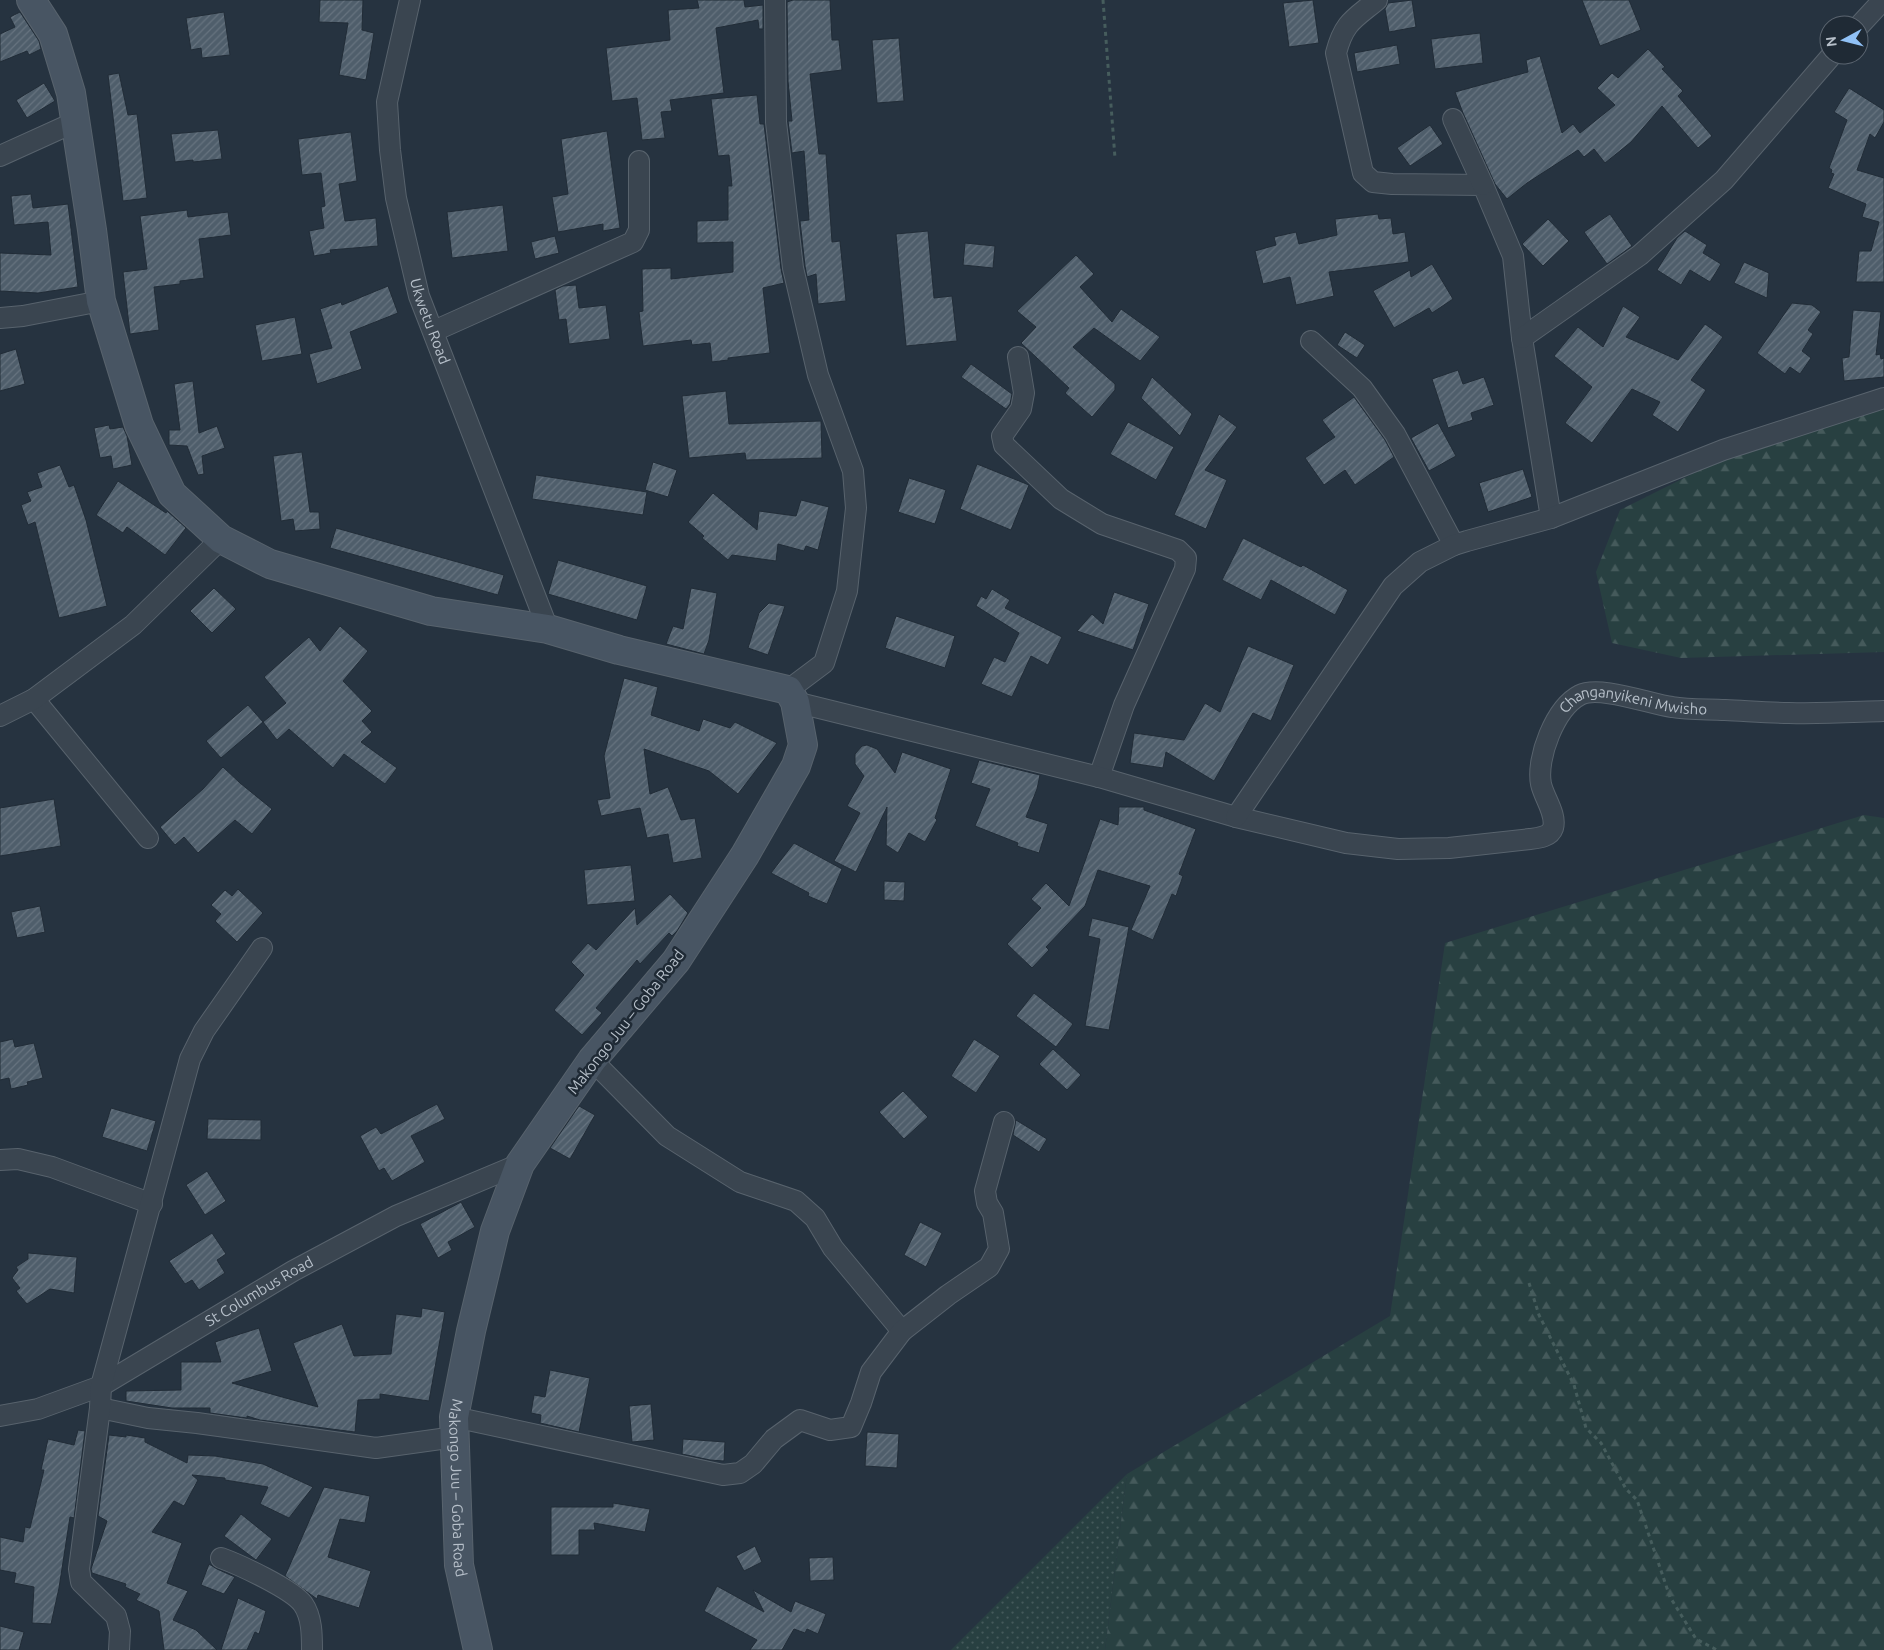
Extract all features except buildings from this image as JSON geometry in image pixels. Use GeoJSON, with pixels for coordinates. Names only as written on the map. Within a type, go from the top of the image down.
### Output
{"type":"FeatureCollection","features":[{"type":"Feature","properties":{"kind":"street"},"geometry":{"type":"LineString","coordinates":[[31,0],[54,34],[71,92],[101,301],[139,426],[172,494],[221,538],[270,564],[431,611],[548,628],[619,650],[1099,777],[1236,817],[1393,586],[1420,562],[1454,545],[1551,518],[1723,450],[1884,398]]}},
{"type":"Feature","properties":{"kind":"street","name":"Ukwetu Road"},"geometry":{"type":"LineString","coordinates":[[410,0],[387,102],[396,198],[405,243],[419,296],[548,628]]}},
{"type":"Feature","properties":{"kind":"street"},"geometry":{"type":"LineString","coordinates":[[775,0],[776,122],[793,268],[818,376],[853,471],[856,508],[847,590],[824,663],[792,696]]}},
{"type":"Feature","properties":{"kind":"street"},"geometry":{"type":"LineString","coordinates":[[1377,0],[1350,22],[1341,35],[1336,53],[1363,173],[1373,182],[1392,184],[1483,185]]}},
{"type":"Feature","properties":{"kind":"street"},"geometry":{"type":"LineString","coordinates":[[1869,15],[1883,0]]}},
{"type":"Feature","properties":{"kind":"street"},"geometry":{"type":"LineString","coordinates":[[1522,338],[1640,255],[1724,180],[1823,65]]}},
{"type":"Feature","properties":{"kind":"street"},"geometry":{"type":"LineString","coordinates":[[1453,119],[1512,256],[1522,338],[1551,518]]}},
{"type":"Feature","properties":{"kind":"street"},"geometry":{"type":"LineString","coordinates":[[0,156],[75,122]]}},
{"type":"Feature","properties":{"kind":"street"},"geometry":{"type":"LineString","coordinates":[[434,331],[633,242],[639,230],[639,161]]}},
{"type":"Feature","properties":{"kind":"street"},"geometry":{"type":"LineString","coordinates":[[0,318],[23,316],[101,301]]}},
{"type":"Feature","properties":{"kind":"street"},"geometry":{"type":"LineString","coordinates":[[1310,341],[1362,388],[1395,434],[1454,545]]}},
{"type":"Feature","properties":{"kind":"street"},"geometry":{"type":"LineString","coordinates":[[1018,357],[1024,393],[1021,408],[1002,436],[1004,445],[1061,499],[1102,524],[1178,550],[1186,558],[1185,569],[1124,705],[1099,777]]}},
{"type":"Feature","properties":{"kind":"street"},"geometry":{"type":"LineString","coordinates":[[0,716],[34,699],[133,625],[221,538]]}},
{"type":"Feature","properties":{"kind":"street","name":"Changanyikeni Mwisho"},"geometry":{"type":"LineString","coordinates":[[1236,817],[1346,843],[1398,849],[1450,848],[1530,840],[1550,833],[1553,825],[1553,817],[1542,788],[1540,776],[1548,735],[1569,702],[1582,694],[1601,692],[1674,708],[1789,714],[1884,711]]}},
{"type":"Feature","properties":{"kind":"street","name":"Makongo Juu – Goba Road"},"geometry":{"type":"LineString","coordinates":[[477,1650],[459,1565],[455,1427],[471,1331],[494,1231],[520,1164],[592,1060],[676,960],[744,855],[796,766],[803,745],[792,696]]}},
{"type":"Feature","properties":{"kind":"street"},"geometry":{"type":"LineString","coordinates":[[34,699],[148,838]]}},
{"type":"Feature","properties":{"kind":"street"},"geometry":{"type":"LineString","coordinates":[[119,1650],[120,1631],[116,1616],[81,1582],[79,1569],[100,1408],[101,1386],[190,1059],[204,1031],[262,948]]}},
{"type":"Feature","properties":{"kind":"street"},"geometry":{"type":"LineString","coordinates":[[592,1060],[667,1136],[740,1182],[796,1201],[815,1218],[833,1248],[902,1331]]}},
{"type":"Feature","properties":{"kind":"street"},"geometry":{"type":"LineString","coordinates":[[100,1408],[148,1418],[198,1423],[376,1448],[455,1427],[723,1475],[740,1473],[753,1464],[774,1439],[800,1420],[830,1430],[851,1427],[861,1403],[870,1372],[902,1331],[948,1295],[989,1267],[999,1249],[993,1213],[987,1203],[985,1191],[1004,1122]]}},
{"type":"Feature","properties":{"kind":"street"},"geometry":{"type":"LineString","coordinates":[[0,1160],[18,1159],[52,1167],[152,1204]]}},
{"type":"Feature","properties":{"kind":"street","name":"St Columbus Road"},"geometry":{"type":"LineString","coordinates":[[0,1416],[38,1409],[101,1386],[293,1271],[396,1216],[520,1164]]}},
{"type":"Feature","properties":{"kind":"street"},"geometry":{"type":"LineString","coordinates":[[221,1558],[240,1565],[278,1586],[302,1603],[312,1632],[312,1650]]}},
{"type":"Feature","properties":{"kind":"path"},"geometry":{"type":"LineString","coordinates":[[1103,0],[1115,158]]}},
{"type":"Feature","properties":{"kind":"path"},"geometry":{"type":"LineString","coordinates":[[1528,1283],[1539,1315],[1574,1385],[1586,1428],[1601,1442],[1626,1489],[1637,1500],[1670,1596],[1696,1639],[1717,1650]]}},
{"type":"Feature","properties":{"kind":"green space"},"geometry":{"type":"Polygon","coordinates":[[[1884,397],[1884,652],[1681,658],[1612,643],[1596,572],[1620,510],[1742,449],[1884,397]]]}},
{"type":"Feature","properties":{"kind":"green space"},"geometry":{"type":"Polygon","coordinates":[[[1864,815],[1884,818],[1884,1650],[1105,1650],[1127,1474],[1390,1316],[1445,943],[1864,815]]]}},
{"type":"Feature","properties":{"kind":"green space"},"geometry":{"type":"Polygon","coordinates":[[[1127,1474],[1105,1650],[951,1650],[1127,1474]]]}}]}
